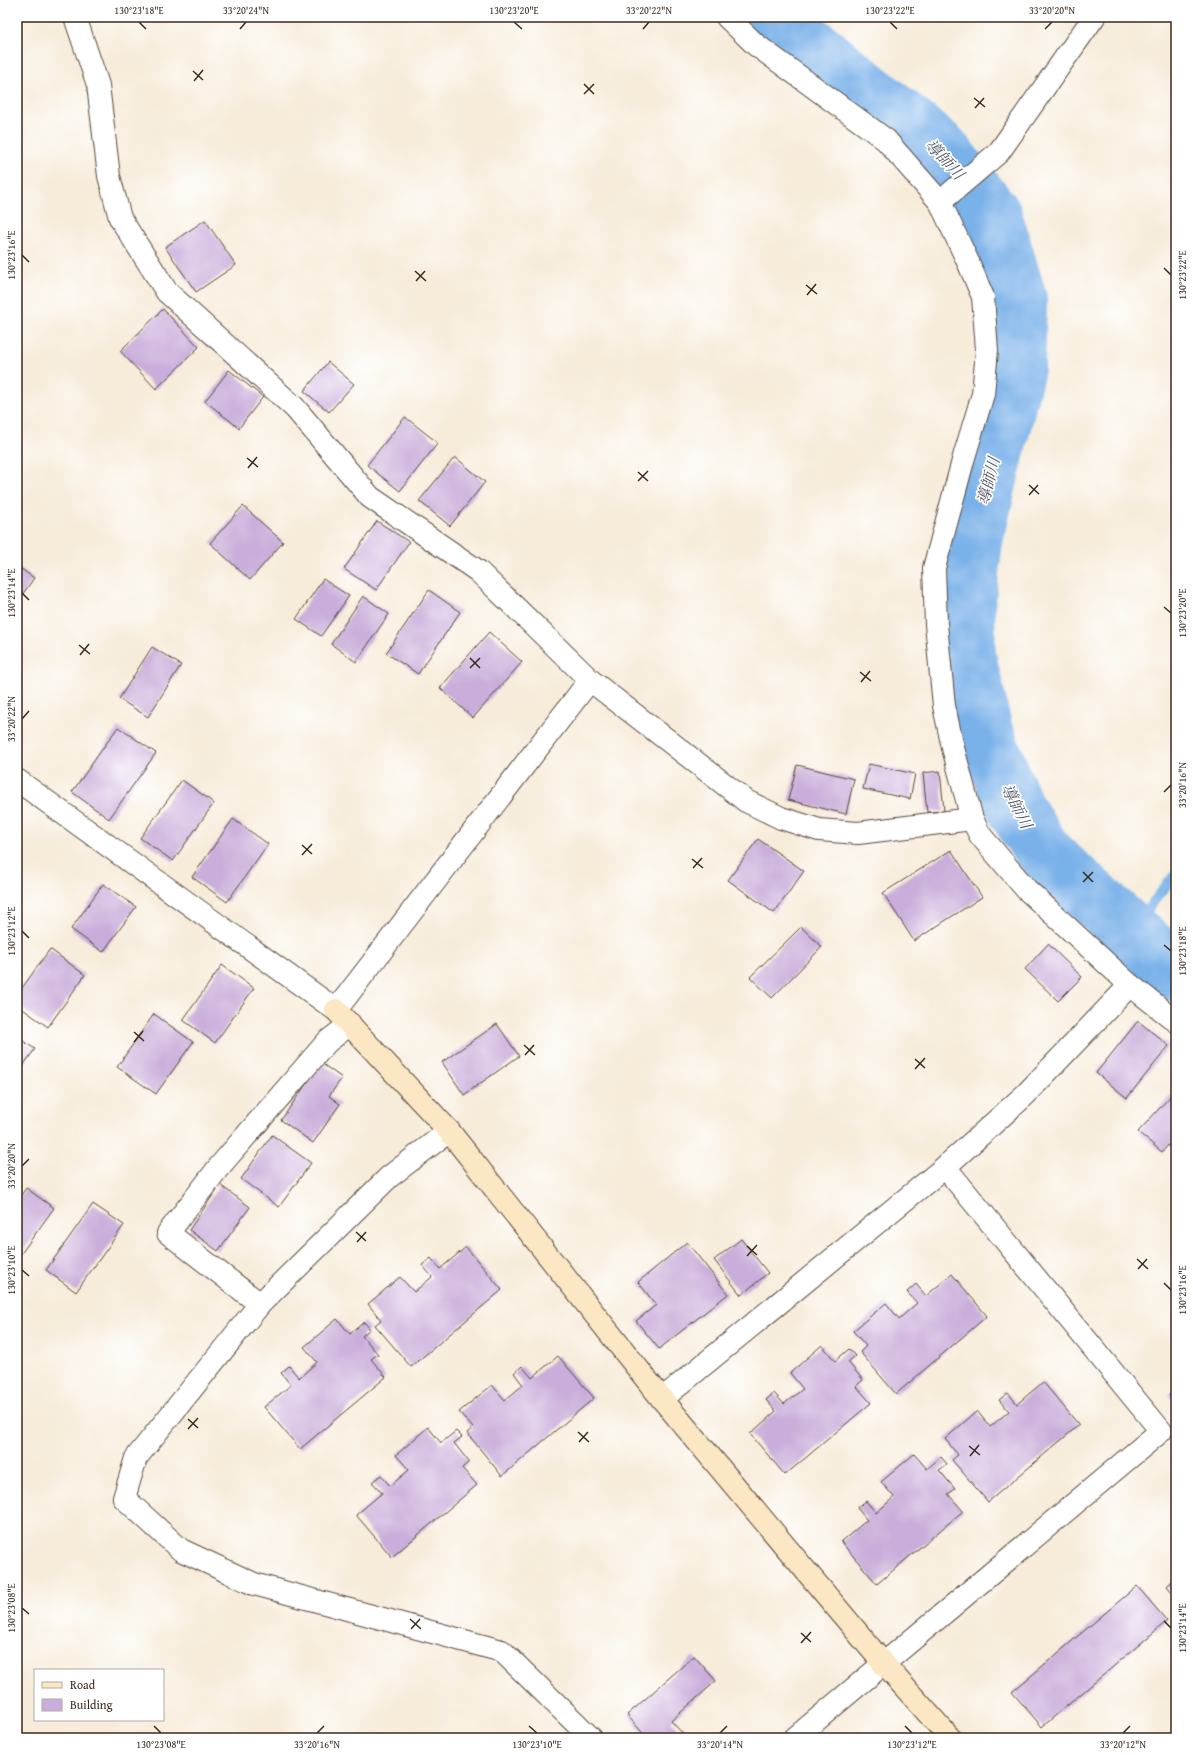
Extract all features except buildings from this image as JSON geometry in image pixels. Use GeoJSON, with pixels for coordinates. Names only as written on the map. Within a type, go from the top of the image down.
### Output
{"type":"FeatureCollection","features":[{"type":"Feature","properties":{"kind":"street"},"geometry":{"type":"LineString","coordinates":[[75,17],[98,85],[109,176],[120,218],[167,292],[295,408],[370,497],[478,571],[590,680],[746,800],[781,818],[819,830],[858,833],[972,820]]}},
{"type":"Feature","properties":{"kind":"street"},"geometry":{"type":"LineString","coordinates":[[727,17],[756,45],[886,140],[940,202],[983,297],[987,350],[983,394],[964,457],[934,568],[936,624],[944,706],[953,748],[972,820],[980,835],[1026,889],[1130,985],[1176,1021]]}},
{"type":"Feature","properties":{"kind":"street"},"geometry":{"type":"LineString","coordinates":[[940,202],[1000,152],[1094,17]]}},
{"type":"Feature","properties":{"kind":"street"},"geometry":{"type":"LineString","coordinates":[[260,1304],[168,1233],[219,1167],[327,1042],[343,1017],[590,680]]}},
{"type":"Feature","properties":{"kind":"street"},"geometry":{"type":"LineString","coordinates":[[17,780],[343,1017],[449,1131],[662,1399],[883,1663],[950,1738]]}},
{"type":"Feature","properties":{"kind":"street"},"geometry":{"type":"LineString","coordinates":[[662,1399],[945,1167],[1025,1094],[1130,985]]}},
{"type":"Feature","properties":{"kind":"street"},"geometry":{"type":"LineString","coordinates":[[449,1131],[389,1177],[260,1304],[136,1458],[124,1498],[180,1550],[254,1584],[502,1651],[591,1738]]}},
{"type":"Feature","properties":{"kind":"street"},"geometry":{"type":"LineString","coordinates":[[794,1738],[1161,1431],[945,1167]]}},
{"type":"Feature","properties":{"kind":"waterway","name":"導師川"},"geometry":{"type":"LineString","coordinates":[[776,17],[940,149],[993,215],[1018,299],[1016,368],[974,540],[966,606],[967,656],[984,732],[1015,808],[1046,856],[1176,972]]}},
{"type":"Feature","properties":{"kind":"waterway"},"geometry":{"type":"LineString","coordinates":[[1130,932],[1176,873]]}}]}
